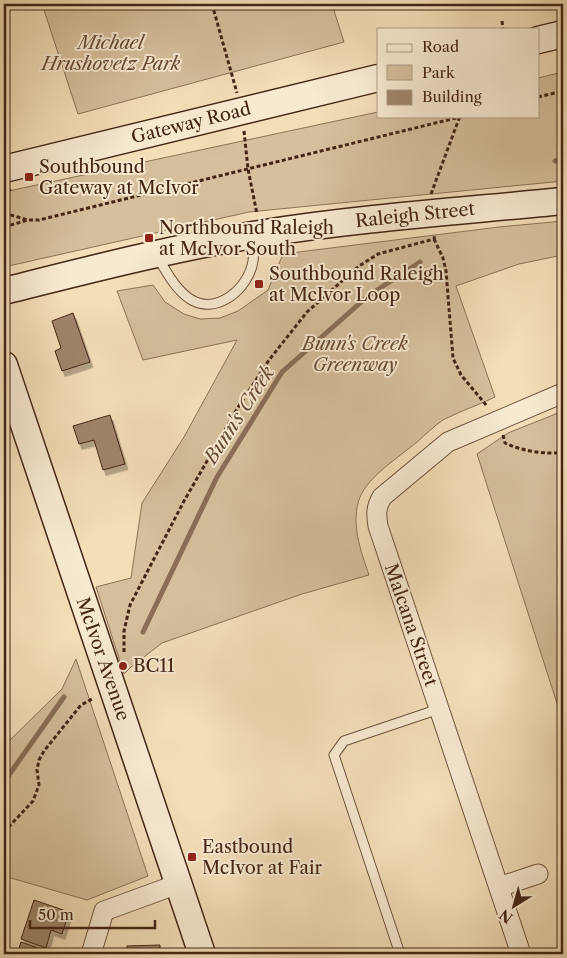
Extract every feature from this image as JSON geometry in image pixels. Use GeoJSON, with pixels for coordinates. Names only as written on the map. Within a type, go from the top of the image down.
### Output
{"type":"FeatureCollection","features":[{"type":"Feature","properties":{"kind":"street"},"geometry":{"type":"LineString","coordinates":[[540,40],[563,34]]}},
{"type":"Feature","properties":{"kind":"street","name":"Gateway Road"},"geometry":{"type":"LineString","coordinates":[[4,169],[377,78]]}},
{"type":"Feature","properties":{"kind":"street","name":"Raleigh Street"},"geometry":{"type":"LineString","coordinates":[[4,291],[155,254],[258,234],[333,223],[434,222],[563,200]]}},
{"type":"Feature","properties":{"kind":"street","name":"McIvor Avenue"},"geometry":{"type":"LineString","coordinates":[[4,365],[202,954]]}},
{"type":"Feature","properties":{"kind":"street","name":"Malcana Street"},"geometry":{"type":"LineString","coordinates":[[521,954],[378,526],[376,512],[382,497],[448,442],[563,393]]}},
{"type":"Feature","properties":{"kind":"street"},"geometry":{"type":"LineString","coordinates":[[499,887],[538,874]]}},
{"type":"Feature","properties":{"kind":"street"},"geometry":{"type":"LineString","coordinates":[[92,954],[104,911],[178,884]]}},
{"type":"Feature","properties":{"kind":"lane"},"geometry":{"type":"LineString","coordinates":[[155,254],[177,288],[192,300],[205,303],[220,303],[240,289],[248,276],[253,262],[258,234]]}},
{"type":"Feature","properties":{"kind":"lane"},"geometry":{"type":"LineString","coordinates":[[400,954],[334,755],[344,741],[440,709]]}},
{"type":"Feature","properties":{"kind":"path"},"geometry":{"type":"LineString","coordinates":[[212,4],[242,110],[248,169],[258,234]]}},
{"type":"Feature","properties":{"kind":"path"},"geometry":{"type":"LineString","coordinates":[[502,21],[503,28]]}},
{"type":"Feature","properties":{"kind":"path"},"geometry":{"type":"LineString","coordinates":[[540,97],[563,91]]}},
{"type":"Feature","properties":{"kind":"path"},"geometry":{"type":"LineString","coordinates":[[4,213],[28,220],[39,220],[452,118]]}},
{"type":"Feature","properties":{"kind":"path"},"geometry":{"type":"LineString","coordinates":[[459,118],[429,201],[434,222],[434,239],[443,258],[446,271],[452,358],[461,375],[499,420],[505,442],[516,449],[554,454],[563,452]]}},
{"type":"Feature","properties":{"kind":"path"},"geometry":{"type":"LineString","coordinates":[[4,227],[28,220]]}},
{"type":"Feature","properties":{"kind":"path"},"geometry":{"type":"LineString","coordinates":[[4,832],[33,801],[40,785],[37,770],[39,760],[44,751],[81,705],[104,694],[124,661],[124,631],[130,605],[206,463],[269,360],[307,312],[359,266],[378,254],[434,239]]}},
{"type":"Feature","properties":{"kind":"green space","name":"Michael Hrushovetz Park"},"geometry":{"type":"Polygon","coordinates":[[[42,4],[332,4],[344,42],[78,114],[42,4]]]}},
{"type":"Feature","properties":{"kind":"green space"},"geometry":{"type":"Polygon","coordinates":[[[563,72],[563,181],[249,212],[4,267],[4,192],[377,112],[377,118],[540,118],[540,78],[563,72]]]}},
{"type":"Feature","properties":{"kind":"green space","name":"Bunn's Creek Greenway"},"geometry":{"type":"Polygon","coordinates":[[[563,221],[563,255],[519,264],[456,286],[495,397],[443,420],[385,467],[364,489],[357,507],[356,527],[369,575],[302,594],[162,643],[124,674],[96,587],[131,578],[142,503],[184,437],[237,340],[143,360],[117,291],[153,285],[165,302],[184,314],[200,319],[220,318],[238,311],[268,290],[283,254],[499,227],[563,221]]]}},
{"type":"Feature","properties":{"kind":"green space"},"geometry":{"type":"Polygon","coordinates":[[[563,411],[563,722],[477,454],[508,433],[563,411]]]}},
{"type":"Feature","properties":{"kind":"green space"},"geometry":{"type":"Polygon","coordinates":[[[76,659],[148,876],[87,900],[4,876],[4,746],[62,689],[76,659]]]}},
{"type":"Feature","properties":{"kind":"building"},"geometry":{"type":"Polygon","coordinates":[[[73,313],[90,362],[62,371],[55,351],[61,348],[52,321],[73,313]]]}},
{"type":"Feature","properties":{"kind":"building"},"geometry":{"type":"Polygon","coordinates":[[[110,415],[125,464],[103,470],[94,440],[79,444],[73,426],[110,415]]]}},
{"type":"Feature","properties":{"kind":"building"},"geometry":{"type":"Polygon","coordinates":[[[34,900],[69,912],[62,934],[51,930],[46,948],[21,939],[34,900]]]}},
{"type":"Feature","properties":{"kind":"building"},"geometry":{"type":"Polygon","coordinates":[[[21,942],[55,954],[17,954],[21,942]]]}},
{"type":"Feature","properties":{"kind":"building"},"geometry":{"type":"Polygon","coordinates":[[[160,945],[160,954],[127,954],[127,946],[160,945]]]}},
{"type":"Feature","properties":{"kind":"waterway","name":"Bunn's Creek"},"geometry":{"type":"LineString","coordinates":[[555,161],[563,157]]}},
{"type":"Feature","properties":{"kind":"waterway","name":"Bunn's Creek"},"geometry":{"type":"LineString","coordinates":[[143,632],[217,477],[282,372],[368,296],[420,262]]}},
{"type":"Feature","properties":{"kind":"waterway","name":"Bunn's Creek"},"geometry":{"type":"LineString","coordinates":[[4,782],[64,697]]}},
{"type":"Feature","properties":{"kind":"place","name":"Southbound Gateway at McIvor"},"geometry":{"type":"Point","coordinates":[29,177]}},
{"type":"Feature","properties":{"kind":"place","name":"Northbound Raleigh at McIvor South"},"geometry":{"type":"Point","coordinates":[149,238]}},
{"type":"Feature","properties":{"kind":"place","name":"Southbound Raleigh at McIvor Loop"},"geometry":{"type":"Point","coordinates":[259,284]}},
{"type":"Feature","properties":{"kind":"place","name":"BC11"},"geometry":{"type":"Point","coordinates":[123,666]}},
{"type":"Feature","properties":{"kind":"place","name":"Eastbound McIvor at Fair"},"geometry":{"type":"Point","coordinates":[192,857]}}]}
